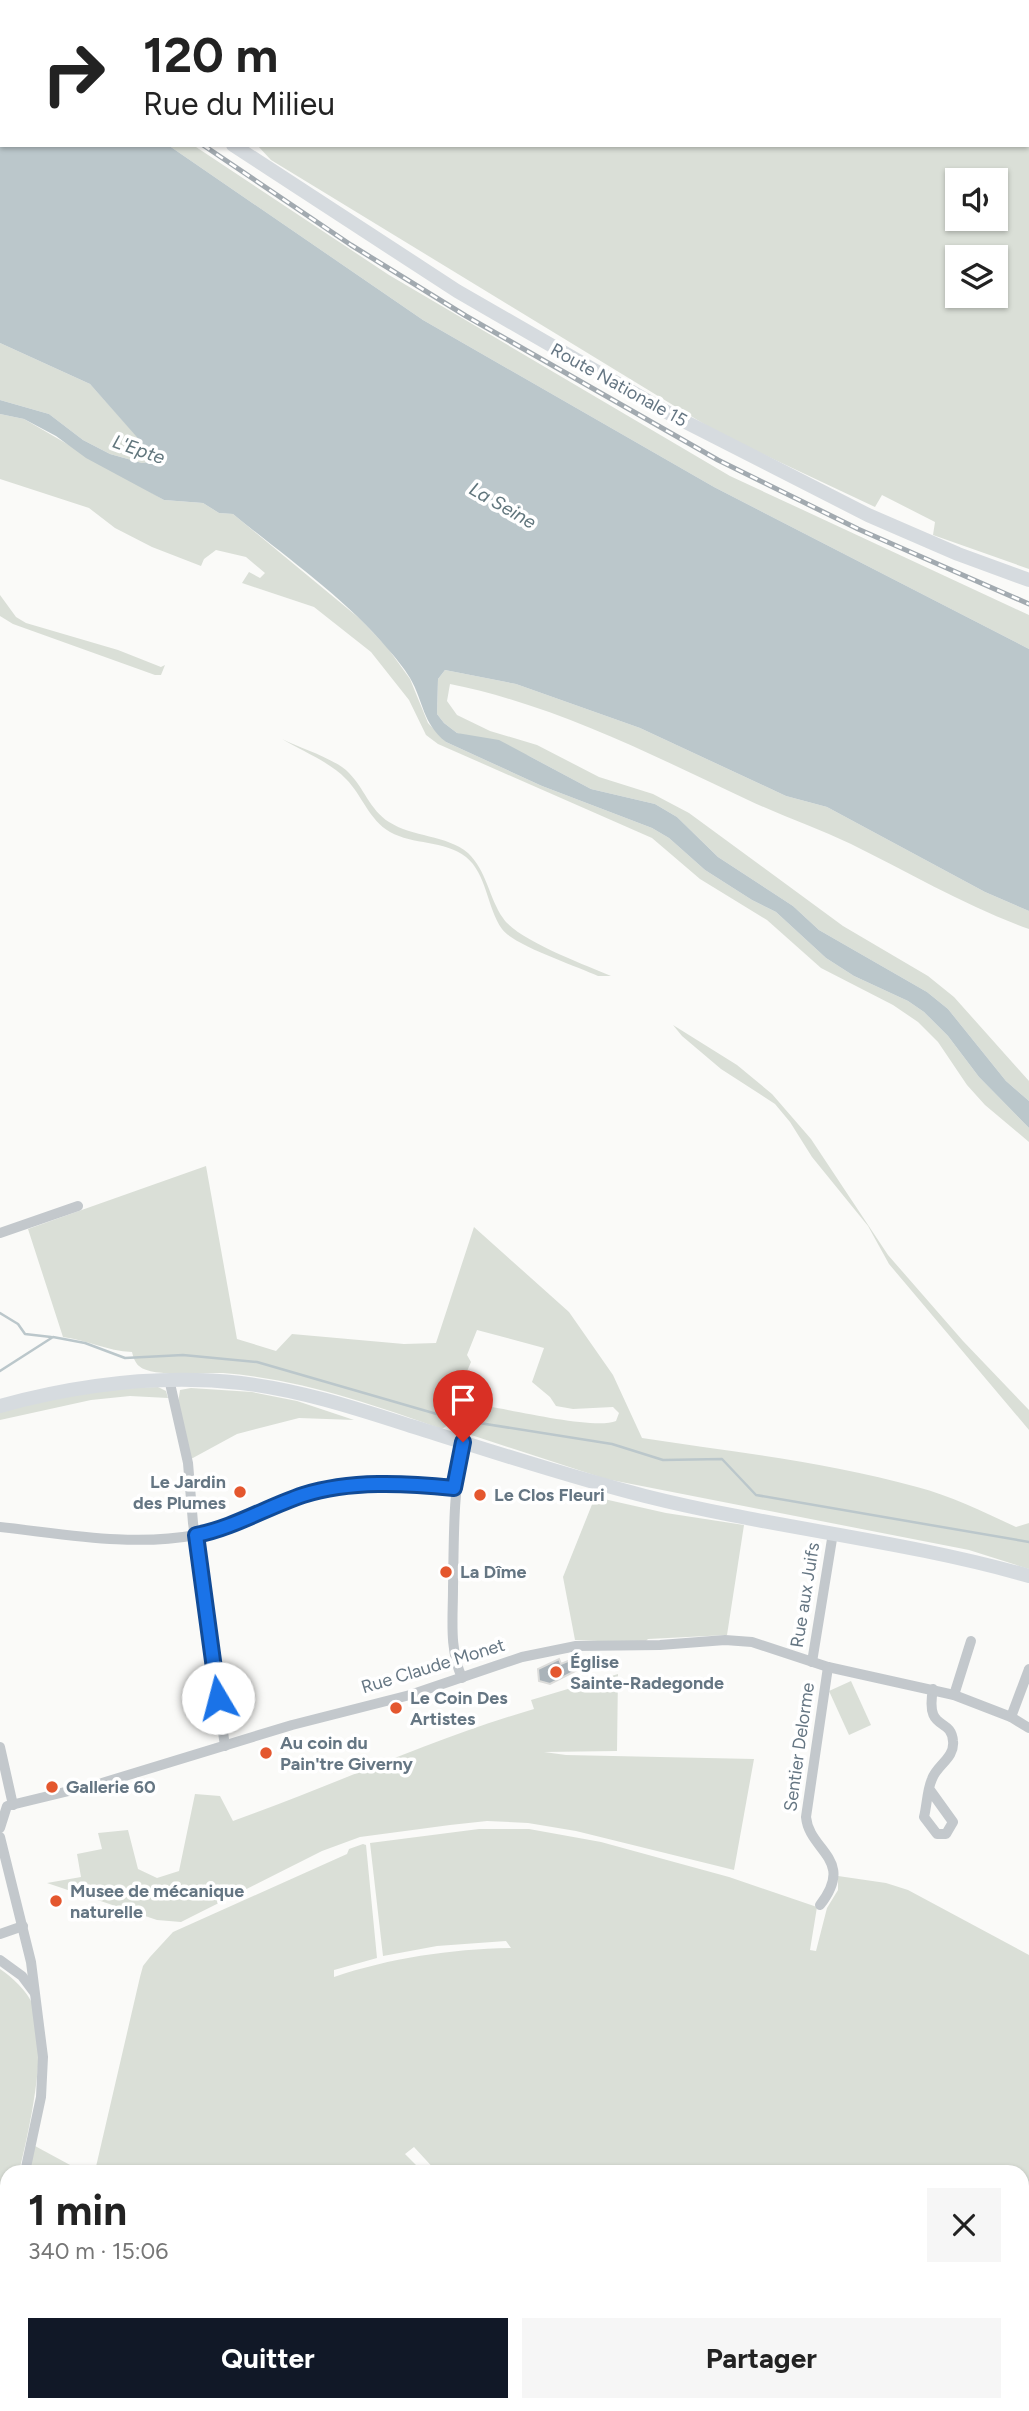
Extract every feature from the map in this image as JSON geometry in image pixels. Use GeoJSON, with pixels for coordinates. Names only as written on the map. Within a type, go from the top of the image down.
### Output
{"type":"FeatureCollection","features":[{"type":"Feature","properties":{"kind":"main road","name":"Route Nationale 15"},"geometry":{"type":"LineString","coordinates":[[236,147],[447,284],[671,415],[785,475],[903,531],[1029,580]]}},
{"type":"Feature","properties":{"kind":"main road"},"geometry":{"type":"LineString","coordinates":[[0,1406],[89,1386],[169,1379],[242,1383],[300,1393],[645,1496],[948,1554],[1029,1576]]}},
{"type":"Feature","properties":{"kind":"street"},"geometry":{"type":"LineString","coordinates":[[0,1233],[78,1206]]}},
{"type":"Feature","properties":{"kind":"street"},"geometry":{"type":"LineString","coordinates":[[169,1379],[188,1462],[225,1746]]}},
{"type":"Feature","properties":{"kind":"street"},"geometry":{"type":"LineString","coordinates":[[462,1678],[452,1643],[454,1488],[463,1442]]}},
{"type":"Feature","properties":{"kind":"street"},"geometry":{"type":"LineString","coordinates":[[0,1527],[153,1540],[216,1530],[301,1496],[333,1488],[415,1484],[454,1488]]}},
{"type":"Feature","properties":{"kind":"street","name":"Rue aux Juifs"},"geometry":{"type":"LineString","coordinates":[[812,1662],[833,1533]]}},
{"type":"Feature","properties":{"kind":"street","name":"Rue Claude Monet"},"geometry":{"type":"LineString","coordinates":[[7,1806],[102,1783],[462,1678],[522,1657],[576,1646],[740,1640],[767,1646],[828,1667],[954,1695],[1011,1717],[1029,1728]]}},
{"type":"Feature","properties":{"kind":"street"},"geometry":{"type":"LineString","coordinates":[[954,1695],[971,1642]]}},
{"type":"Feature","properties":{"kind":"street","name":"Sentier Delorme"},"geometry":{"type":"LineString","coordinates":[[820,1905],[830,1891],[833,1870],[827,1854],[807,1825],[806,1817],[828,1667]]}},
{"type":"Feature","properties":{"kind":"street"},"geometry":{"type":"LineString","coordinates":[[1011,1717],[1029,1669]]}},
{"type":"Feature","properties":{"kind":"street"},"geometry":{"type":"LineString","coordinates":[[930,1790],[932,1777],[952,1751],[954,1741],[950,1732],[933,1718],[929,1708],[933,1689]]}},
{"type":"Feature","properties":{"kind":"street"},"geometry":{"type":"LineString","coordinates":[[0,1747],[7,1806],[0,1828]]}},
{"type":"Feature","properties":{"kind":"street"},"geometry":{"type":"LineString","coordinates":[[0,1837],[23,1926],[40,2023],[43,2057],[40,2096],[26,2165]]}},
{"type":"Feature","properties":{"kind":"street"},"geometry":{"type":"LineString","coordinates":[[0,1934],[23,1926]]}},
{"type":"Feature","properties":{"kind":"street"},"geometry":{"type":"LineString","coordinates":[[0,1960],[15,1969],[34,1992]]}},
{"type":"Feature","properties":{"kind":"shaded area"},"geometry":{"type":"Polygon","coordinates":[[[171,147],[196,147],[389,275],[730,476],[1029,615],[1029,649],[714,487],[423,320],[171,147]]]}},
{"type":"Feature","properties":{"kind":"shaded area"},"geometry":{"type":"Polygon","coordinates":[[[259,147],[1029,147],[1029,569],[933,535],[935,522],[882,495],[875,507],[722,435],[271,160],[259,147]]]}},
{"type":"Feature","properties":{"kind":"shaded area"},"geometry":{"type":"Polygon","coordinates":[[[0,343],[90,384],[159,461],[142,463],[110,454],[83,440],[49,414],[0,400],[0,343]]]}},
{"type":"Feature","properties":{"kind":"shaded area"},"geometry":{"type":"Polygon","coordinates":[[[0,414],[24,419],[164,500],[203,503],[219,513],[233,514],[359,618],[387,647],[410,679],[428,723],[446,742],[542,786],[652,828],[669,838],[705,870],[776,912],[826,958],[854,976],[908,1001],[924,1012],[948,1036],[979,1077],[1029,1128],[1029,1142],[985,1105],[967,1085],[938,1042],[918,1022],[893,1005],[821,968],[767,920],[700,879],[652,838],[438,744],[426,735],[409,700],[371,652],[314,607],[242,583],[249,572],[260,578],[265,573],[246,557],[216,550],[204,559],[201,566],[152,547],[115,528],[89,508],[0,479],[0,414]]]}},
{"type":"Feature","properties":{"kind":"shaded area"},"geometry":{"type":"Polygon","coordinates":[[[0,595],[16,617],[26,623],[118,650],[161,667],[165,665],[161,675],[13,624],[0,616],[0,595]]]}},
{"type":"Feature","properties":{"kind":"shaded area"},"geometry":{"type":"Polygon","coordinates":[[[445,670],[516,684],[640,728],[786,796],[827,807],[985,892],[1029,911],[1029,929],[961,900],[851,844],[602,733],[527,705],[450,684],[447,701],[457,715],[490,731],[537,745],[599,777],[653,794],[689,813],[843,926],[928,976],[954,997],[1029,1081],[1029,1101],[1006,1081],[948,1009],[927,992],[819,930],[793,906],[718,857],[677,817],[655,804],[591,789],[529,756],[457,733],[437,714],[438,679],[445,670]]]}},
{"type":"Feature","properties":{"kind":"shaded area"},"geometry":{"type":"Polygon","coordinates":[[[282,739],[327,758],[343,768],[389,822],[408,831],[450,843],[468,853],[480,868],[503,918],[522,935],[611,976],[598,976],[508,935],[497,921],[478,872],[466,857],[448,848],[390,832],[377,821],[352,785],[339,773],[282,739]]]}},
{"type":"Feature","properties":{"kind":"shaded area"},"geometry":{"type":"Polygon","coordinates":[[[673,1025],[737,1065],[772,1094],[811,1139],[888,1255],[963,1341],[1029,1410],[1029,1430],[889,1264],[868,1226],[812,1157],[775,1104],[721,1069],[673,1025]]]}},
{"type":"Feature","properties":{"kind":"shaded area"},"geometry":{"type":"Polygon","coordinates":[[[206,1166],[237,1339],[276,1351],[292,1334],[404,1344],[436,1343],[474,1227],[569,1312],[613,1375],[642,1438],[780,1458],[883,1478],[930,1491],[1016,1527],[1029,1523],[1029,1569],[969,1550],[606,1479],[459,1431],[459,1419],[467,1403],[587,1423],[616,1421],[619,1413],[613,1407],[573,1409],[556,1406],[550,1397],[532,1382],[544,1348],[477,1330],[467,1355],[471,1362],[459,1390],[443,1411],[448,1425],[442,1429],[362,1402],[279,1381],[223,1373],[179,1374],[146,1370],[135,1361],[132,1352],[63,1337],[28,1229],[206,1166]]]}},
{"type":"Feature","properties":{"kind":"shaded area"},"geometry":{"type":"Polygon","coordinates":[[[158,1387],[166,1391],[168,1398],[130,1396],[91,1400],[0,1420],[0,1411],[39,1402],[78,1394],[158,1387]]]}},
{"type":"Feature","properties":{"kind":"shaded area"},"geometry":{"type":"Polygon","coordinates":[[[191,1388],[252,1392],[297,1401],[354,1420],[299,1418],[237,1434],[191,1459],[178,1403],[180,1390],[191,1388]]]}},
{"type":"Feature","properties":{"kind":"shaded area"},"geometry":{"type":"Polygon","coordinates":[[[595,1497],[666,1513],[744,1525],[727,1635],[648,1639],[644,1643],[575,1640],[563,1577],[595,1497]]]}},
{"type":"Feature","properties":{"kind":"shaded area"},"geometry":{"type":"Polygon","coordinates":[[[618,1674],[617,1751],[544,1752],[566,1755],[754,1759],[734,1870],[576,1831],[528,1823],[487,1821],[360,1837],[322,1851],[181,1922],[157,1920],[47,1883],[81,1877],[77,1854],[102,1849],[98,1833],[128,1830],[138,1869],[157,1878],[179,1871],[195,1794],[220,1796],[233,1821],[420,1748],[534,1709],[531,1700],[618,1674]]]}},
{"type":"Feature","properties":{"kind":"shaded area"},"geometry":{"type":"Polygon","coordinates":[[[851,1681],[871,1725],[849,1735],[829,1691],[851,1681]]]}},
{"type":"Feature","properties":{"kind":"shaded area"},"geometry":{"type":"Polygon","coordinates":[[[479,1829],[529,1829],[601,1842],[729,1877],[817,1907],[810,1950],[816,1951],[827,1908],[838,1890],[838,1876],[886,1883],[908,1890],[1029,1955],[1029,2165],[431,2165],[414,2147],[405,2154],[416,2165],[96,2165],[143,1966],[173,1932],[347,1854],[349,1849],[363,1844],[366,1845],[377,1958],[334,1970],[334,1977],[421,1956],[511,1948],[506,1941],[437,1946],[383,1956],[370,1843],[479,1829]]]}},
{"type":"Feature","properties":{"kind":"shaded area"},"geometry":{"type":"Polygon","coordinates":[[[0,1969],[19,1985],[33,2005],[39,2041],[36,2087],[21,2165],[0,2165],[0,1969]]]}},
{"type":"Feature","properties":{"kind":"shaded area"},"geometry":{"type":"Polygon","coordinates":[[[35,2146],[70,2165],[30,2165],[35,2146]]]}},
{"type":"Feature","properties":{"kind":"water","name":"La Seine"},"geometry":{"type":"Polygon","coordinates":[[[0,147],[171,147],[423,320],[714,487],[1029,649],[1029,911],[985,892],[827,807],[786,796],[640,728],[516,684],[445,670],[438,679],[437,714],[457,733],[499,740],[591,789],[655,804],[677,817],[718,857],[793,906],[819,930],[927,992],[948,1009],[1006,1081],[1029,1101],[1029,1128],[979,1077],[948,1036],[924,1012],[908,1001],[854,976],[826,958],[776,912],[705,870],[669,838],[652,828],[542,786],[446,742],[428,720],[408,674],[371,630],[293,561],[233,514],[219,513],[203,503],[164,500],[86,458],[56,436],[24,419],[0,414],[0,400],[49,414],[83,440],[110,454],[142,463],[158,461],[90,384],[0,343],[0,147]]]}},
{"type":"Feature","properties":{"kind":"building","name":"Église Sainte-Radegonde"},"geometry":{"type":"Polygon","coordinates":[[[580,1656],[585,1666],[550,1684],[539,1681],[538,1669],[559,1659],[561,1664],[580,1656]]]}},
{"type":"Feature","properties":{"kind":"waterway"},"geometry":{"type":"LineString","coordinates":[[0,1313],[18,1324],[25,1334],[51,1337]]}},
{"type":"Feature","properties":{"kind":"waterway"},"geometry":{"type":"LineString","coordinates":[[0,1371],[53,1337],[85,1343],[125,1358],[183,1355],[257,1362],[454,1419],[612,1444],[663,1460],[722,1459],[756,1495],[1029,1542]]}},
{"type":"Feature","properties":{"kind":"railway"},"geometry":{"type":"LineString","coordinates":[[206,147],[351,245],[466,316],[718,460],[858,529],[1029,604]]}},
{"type":"Feature","properties":{"kind":"place","name":"Le Jardin des Plumes"},"geometry":{"type":"Point","coordinates":[240,1492]}},
{"type":"Feature","properties":{"kind":"place","name":"Le Clos Fleuri"},"geometry":{"type":"Point","coordinates":[480,1495]}},
{"type":"Feature","properties":{"kind":"place","name":"La Dîme"},"geometry":{"type":"Point","coordinates":[446,1572]}},
{"type":"Feature","properties":{"kind":"place","name":"Église Sainte-Radegonde"},"geometry":{"type":"Point","coordinates":[556,1672]}},
{"type":"Feature","properties":{"kind":"place","name":"Le Coin Des Artistes"},"geometry":{"type":"Point","coordinates":[396,1708]}},
{"type":"Feature","properties":{"kind":"place","name":"Au coin du Pain'tre Giverny"},"geometry":{"type":"Point","coordinates":[266,1753]}},
{"type":"Feature","properties":{"kind":"place","name":"Gallerie 60"},"geometry":{"type":"Point","coordinates":[52,1787]}},
{"type":"Feature","properties":{"kind":"place","name":"Musee de mécanique naturelle"},"geometry":{"type":"Point","coordinates":[56,1901]}},
{"type":"Feature","properties":{"kind":"route"},"geometry":{"type":"LineString","coordinates":[[218,1698],[196,1535],[216,1530],[301,1496],[333,1488],[415,1484],[454,1488],[463,1442]]}},
{"type":"Feature","properties":{"kind":"water label","name":"L'Epte"},"geometry":{"type":"Point","coordinates":[139,449]}}]}
